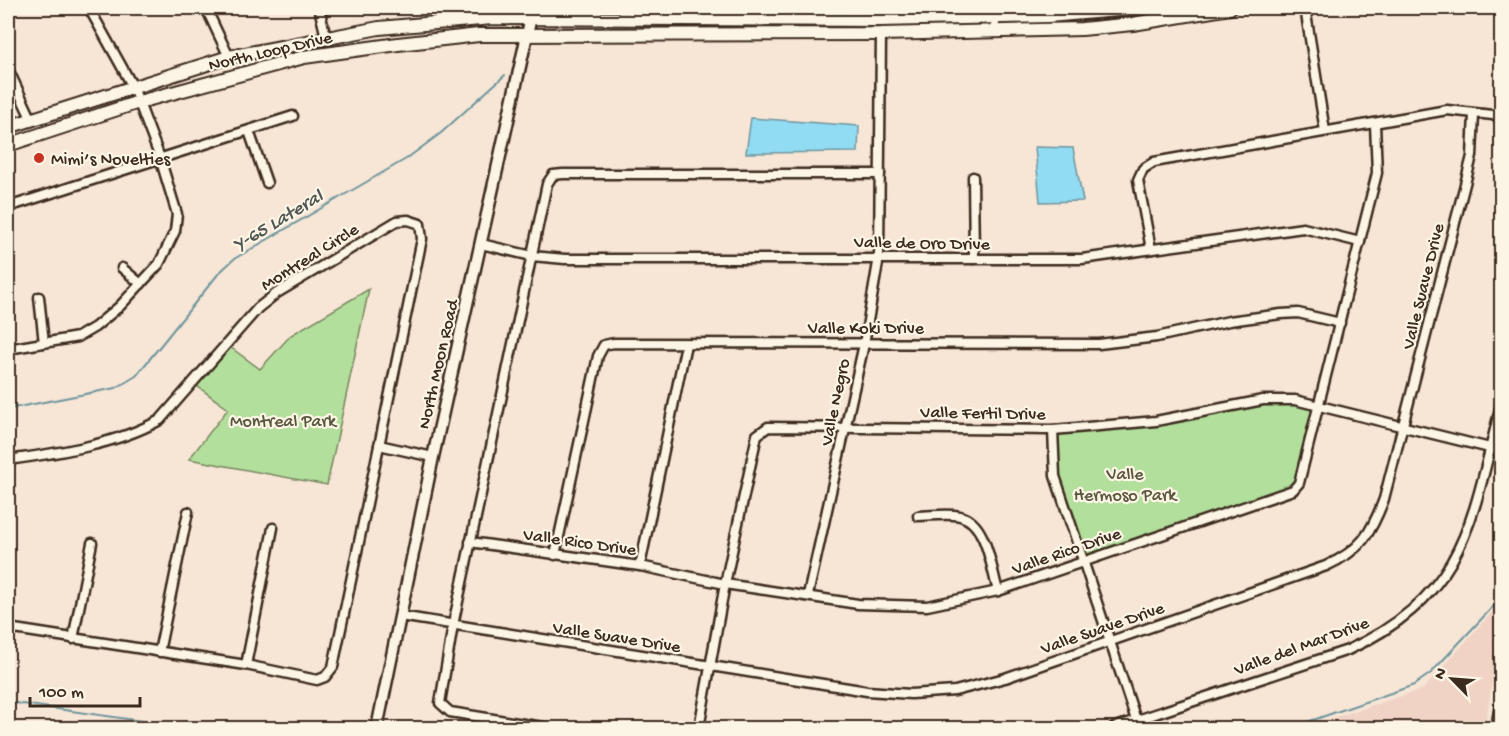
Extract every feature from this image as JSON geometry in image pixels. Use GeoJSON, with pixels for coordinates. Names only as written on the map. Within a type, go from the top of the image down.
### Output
{"type":"FeatureCollection","features":[{"type":"Feature","properties":{"kind":"main road","name":"North Loop Drive"},"geometry":{"type":"LineString","coordinates":[[8,127],[229,57],[379,27],[532,13],[633,12],[882,20],[996,12],[1078,14],[1140,8]]}},
{"type":"Feature","properties":{"kind":"main road","name":"North Loop Drive"},"geometry":{"type":"LineString","coordinates":[[8,145],[139,102],[304,57],[479,35],[996,32],[1133,24],[1230,8]]}},
{"type":"Feature","properties":{"kind":"street"},"geometry":{"type":"LineString","coordinates":[[8,349],[78,337],[88,332],[141,284],[166,254],[176,231],[177,214],[160,158],[139,102],[89,8]]}},
{"type":"Feature","properties":{"kind":"street"},"geometry":{"type":"LineString","coordinates":[[206,8],[229,57]]}},
{"type":"Feature","properties":{"kind":"street"},"geometry":{"type":"LineString","coordinates":[[318,8],[326,37]]}},
{"type":"Feature","properties":{"kind":"street"},"geometry":{"type":"LineString","coordinates":[[1305,8],[1325,132]]}},
{"type":"Feature","properties":{"kind":"street"},"geometry":{"type":"LineString","coordinates":[[996,12],[996,32]]}},
{"type":"Feature","properties":{"kind":"street","name":"North Moon Road"},"geometry":{"type":"LineString","coordinates":[[377,729],[532,13]]}},
{"type":"Feature","properties":{"kind":"street","name":"Valle Negro"},"geometry":{"type":"LineString","coordinates":[[808,595],[864,344],[879,257],[881,34]]}},
{"type":"Feature","properties":{"kind":"street"},"geometry":{"type":"LineString","coordinates":[[8,69],[31,118]]}},
{"type":"Feature","properties":{"kind":"street"},"geometry":{"type":"LineString","coordinates":[[1151,249],[1138,180],[1143,169],[1154,162],[1447,110],[1502,117]]}},
{"type":"Feature","properties":{"kind":"street","name":"Valle Suave Drive"},"geometry":{"type":"LineString","coordinates":[[400,616],[710,668],[828,686],[911,694],[965,688],[1111,642],[1326,566],[1348,555],[1365,539],[1377,519],[1403,428],[1469,168],[1474,114]]}},
{"type":"Feature","properties":{"kind":"street"},"geometry":{"type":"LineString","coordinates":[[8,207],[293,116]]}},
{"type":"Feature","properties":{"kind":"street","name":"Valle Rico Drive"},"geometry":{"type":"LineString","coordinates":[[470,542],[640,566],[725,584],[858,604],[895,607],[927,606],[998,591],[1293,490],[1299,483],[1377,173],[1375,124]]}},
{"type":"Feature","properties":{"kind":"street"},"geometry":{"type":"LineString","coordinates":[[249,131],[267,183]]}},
{"type":"Feature","properties":{"kind":"street"},"geometry":{"type":"LineString","coordinates":[[549,729],[450,712],[440,703],[470,542],[547,184],[553,176],[880,174]]}},
{"type":"Feature","properties":{"kind":"street"},"geometry":{"type":"LineString","coordinates":[[973,177],[974,259]]}},
{"type":"Feature","properties":{"kind":"street","name":"Montreal Circle"},"geometry":{"type":"LineString","coordinates":[[8,460],[43,455],[139,431],[160,420],[258,308],[277,293],[397,221],[408,220],[420,224],[423,239],[333,667],[325,677],[317,680],[246,665],[8,628]]}},
{"type":"Feature","properties":{"kind":"street","name":"Valle de Oro Drive"},"geometry":{"type":"LineString","coordinates":[[481,244],[532,256],[565,259],[879,257],[1082,259],[1304,228],[1360,242]]}},
{"type":"Feature","properties":{"kind":"street"},"geometry":{"type":"LineString","coordinates":[[122,268],[141,284]]}},
{"type":"Feature","properties":{"kind":"street"},"geometry":{"type":"LineString","coordinates":[[39,297],[44,343]]}},
{"type":"Feature","properties":{"kind":"street","name":"Valle Koki Drive"},"geometry":{"type":"LineString","coordinates":[[555,555],[598,356],[604,345],[614,343],[1099,344],[1157,336],[1255,317],[1298,313],[1340,323]]}},
{"type":"Feature","properties":{"kind":"street"},"geometry":{"type":"LineString","coordinates":[[640,566],[686,344]]}},
{"type":"Feature","properties":{"kind":"street","name":"Valle Fertil Drive"},"geometry":{"type":"LineString","coordinates":[[699,729],[725,584],[757,435],[768,427],[846,426],[1053,430],[1156,421],[1263,400],[1295,400],[1502,451]]}},
{"type":"Feature","properties":{"kind":"street","name":"Valle del Mar Drive"},"geometry":{"type":"LineString","coordinates":[[1113,729],[1348,650],[1379,635],[1400,621],[1443,578],[1458,551],[1470,524],[1502,401]]}},
{"type":"Feature","properties":{"kind":"street"},"geometry":{"type":"LineString","coordinates":[[1053,430],[1055,476],[1136,720]]}},
{"type":"Feature","properties":{"kind":"street"},"geometry":{"type":"LineString","coordinates":[[379,444],[434,458]]}},
{"type":"Feature","properties":{"kind":"street"},"geometry":{"type":"LineString","coordinates":[[159,652],[188,512]]}},
{"type":"Feature","properties":{"kind":"street"},"geometry":{"type":"LineString","coordinates":[[918,516],[958,515],[970,519],[980,530],[998,591]]}},
{"type":"Feature","properties":{"kind":"street"},"geometry":{"type":"LineString","coordinates":[[246,665],[273,528]]}},
{"type":"Feature","properties":{"kind":"street"},"geometry":{"type":"LineString","coordinates":[[73,639],[92,543]]}},
{"type":"Feature","properties":{"kind":"street"},"geometry":{"type":"LineString","coordinates":[[1497,729],[1502,699]]}},
{"type":"Feature","properties":{"kind":"shaded area"},"geometry":{"type":"Polygon","coordinates":[[[1501,602],[1501,623],[1485,728],[1302,728],[1423,689],[1501,602]]]}},
{"type":"Feature","properties":{"kind":"green space","name":"Montreal Park"},"geometry":{"type":"Polygon","coordinates":[[[369,289],[327,485],[189,459],[228,409],[193,383],[226,344],[260,369],[291,335],[369,289]]]}},
{"type":"Feature","properties":{"kind":"green space","name":"Valle Hermoso Park"},"geometry":{"type":"Polygon","coordinates":[[[1263,400],[1319,406],[1293,490],[1082,561],[1055,476],[1053,430],[1156,421],[1263,400]]]}},
{"type":"Feature","properties":{"kind":"water"},"geometry":{"type":"Polygon","coordinates":[[[751,118],[859,126],[858,152],[746,153],[751,118]]]}},
{"type":"Feature","properties":{"kind":"water"},"geometry":{"type":"Polygon","coordinates":[[[1035,147],[1073,148],[1083,201],[1040,202],[1035,147]]]}},
{"type":"Feature","properties":{"kind":"waterway","name":"Y-65 Lateral"},"geometry":{"type":"LineString","coordinates":[[8,409],[116,388],[136,376],[219,273],[234,259],[406,159],[441,133],[505,75]]}},
{"type":"Feature","properties":{"kind":"waterway"},"geometry":{"type":"LineString","coordinates":[[1290,728],[1414,685],[1431,673],[1502,597]]}},
{"type":"Feature","properties":{"kind":"waterway"},"geometry":{"type":"LineString","coordinates":[[8,702],[191,728]]}},
{"type":"Feature","properties":{"kind":"place","name":"Mimi’s Novelties"},"geometry":{"type":"Point","coordinates":[39,158]}}]}
